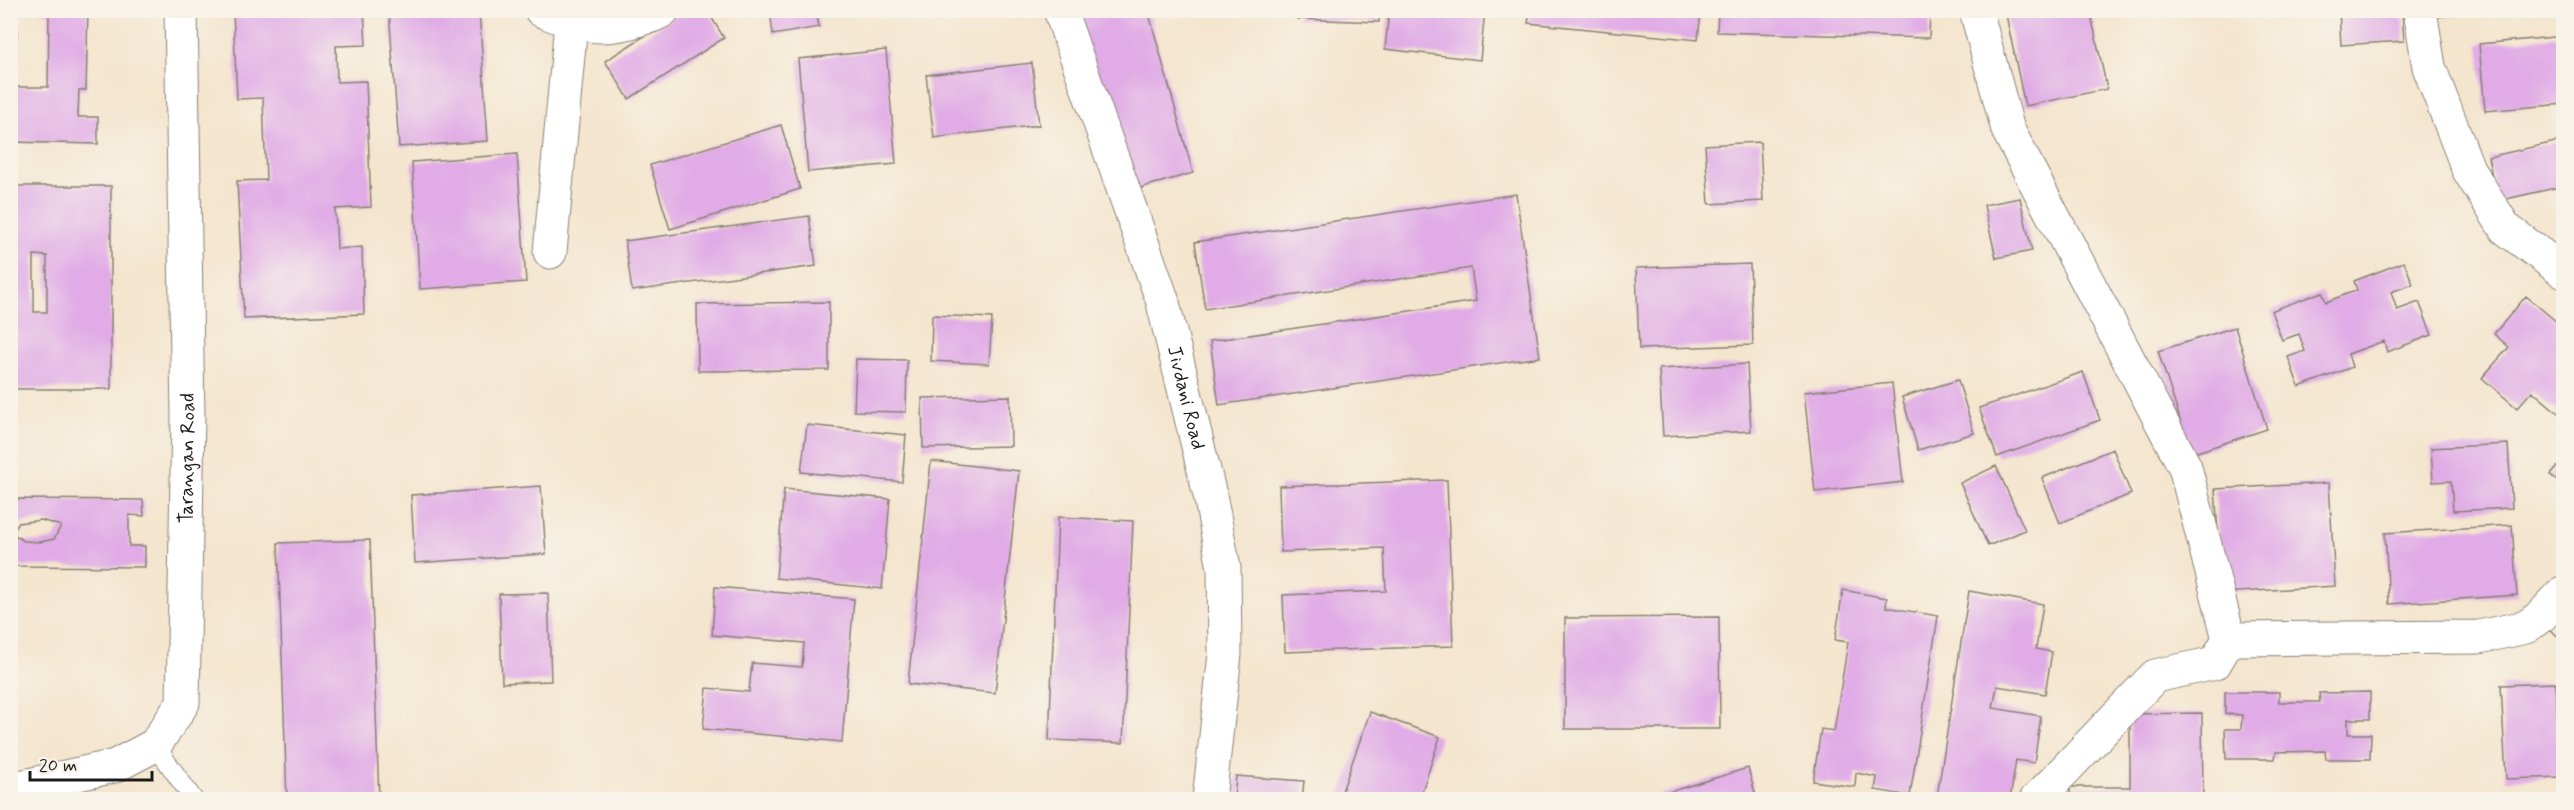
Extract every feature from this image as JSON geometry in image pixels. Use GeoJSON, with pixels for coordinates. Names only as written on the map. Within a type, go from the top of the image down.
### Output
{"type":"FeatureCollection","features":[{"type":"Feature","properties":{"kind":"street","name":"Tarangan Road"},"geometry":{"type":"LineString","coordinates":[[10,789],[116,766],[155,745],[183,703],[188,416],[181,10]]}},
{"type":"Feature","properties":{"kind":"street"},"geometry":{"type":"LineString","coordinates":[[550,252],[556,17],[598,27],[625,24],[663,10]]}},
{"type":"Feature","properties":{"kind":"street","name":"Jivdani Road"},"geometry":{"type":"LineString","coordinates":[[1060,10],[1162,299],[1210,495],[1224,568],[1225,654],[1209,800]]}},
{"type":"Feature","properties":{"kind":"street"},"geometry":{"type":"LineString","coordinates":[[1976,10],[2008,130],[2185,467],[2229,639],[2215,663],[2155,675],[2036,800]]}},
{"type":"Feature","properties":{"kind":"street"},"geometry":{"type":"LineString","coordinates":[[2420,10],[2429,67],[2468,169],[2505,228],[2564,272]]}},
{"type":"Feature","properties":{"kind":"street"},"geometry":{"type":"LineString","coordinates":[[2229,639],[2480,637],[2526,627],[2541,616],[2564,592]]}},
{"type":"Feature","properties":{"kind":"lane"},"geometry":{"type":"LineString","coordinates":[[155,745],[194,800]]}},
{"type":"Feature","properties":{"kind":"building"},"geometry":{"type":"Polygon","coordinates":[[[10,10],[17,10],[17,38],[10,38],[10,10]]]}},
{"type":"Feature","properties":{"kind":"building"},"geometry":{"type":"Polygon","coordinates":[[[40,10],[88,10],[86,90],[79,90],[78,117],[98,117],[98,144],[10,142],[10,71],[16,71],[16,87],[48,87],[49,13],[40,12],[40,10]]]}},
{"type":"Feature","properties":{"kind":"building"},"geometry":{"type":"Polygon","coordinates":[[[233,10],[364,10],[366,45],[336,46],[337,82],[366,81],[371,207],[335,209],[337,249],[362,247],[364,314],[244,319],[237,181],[266,180],[263,98],[237,99],[233,10]]]}},
{"type":"Feature","properties":{"kind":"building"},"geometry":{"type":"Polygon","coordinates":[[[389,10],[479,10],[488,141],[399,147],[389,10]]]}},
{"type":"Feature","properties":{"kind":"building"},"geometry":{"type":"Polygon","coordinates":[[[685,10],[707,10],[724,38],[629,99],[605,61],[685,10]]]}},
{"type":"Feature","properties":{"kind":"building"},"geometry":{"type":"Polygon","coordinates":[[[770,10],[816,10],[819,27],[773,35],[770,10]]]}},
{"type":"Feature","properties":{"kind":"building"},"geometry":{"type":"Polygon","coordinates":[[[1075,10],[1148,10],[1193,173],[1126,192],[1075,10]]]}},
{"type":"Feature","properties":{"kind":"building"},"geometry":{"type":"Polygon","coordinates":[[[1299,10],[1380,10],[1379,22],[1298,19],[1299,10]]]}},
{"type":"Feature","properties":{"kind":"building"},"geometry":{"type":"Polygon","coordinates":[[[1389,10],[1485,10],[1480,60],[1385,49],[1389,10]]]}},
{"type":"Feature","properties":{"kind":"building"},"geometry":{"type":"Polygon","coordinates":[[[1530,10],[1701,10],[1698,40],[1528,23],[1530,10]]]}},
{"type":"Feature","properties":{"kind":"building"},"geometry":{"type":"Polygon","coordinates":[[[1718,10],[1930,10],[1929,38],[1717,32],[1718,10]]]}},
{"type":"Feature","properties":{"kind":"building"},"geometry":{"type":"Polygon","coordinates":[[[2005,10],[2090,10],[2107,89],[2025,106],[2005,10]]]}},
{"type":"Feature","properties":{"kind":"building"},"geometry":{"type":"Polygon","coordinates":[[[2339,10],[2402,10],[2404,41],[2341,45],[2339,10]]]}},
{"type":"Feature","properties":{"kind":"building"},"geometry":{"type":"Polygon","coordinates":[[[2436,10],[2470,10],[2470,12],[2437,17],[2436,10]]]}},
{"type":"Feature","properties":{"kind":"building"},"geometry":{"type":"Polygon","coordinates":[[[2564,36],[2564,104],[2485,111],[2479,44],[2564,36]]]}},
{"type":"Feature","properties":{"kind":"building"},"geometry":{"type":"Polygon","coordinates":[[[886,50],[896,164],[808,172],[798,59],[886,50]]]}},
{"type":"Feature","properties":{"kind":"building"},"geometry":{"type":"Polygon","coordinates":[[[1032,63],[1039,125],[934,138],[926,75],[1032,63]]]}},
{"type":"Feature","properties":{"kind":"building"},"geometry":{"type":"Polygon","coordinates":[[[781,125],[800,189],[670,229],[650,165],[781,125]]]}},
{"type":"Feature","properties":{"kind":"building"},"geometry":{"type":"Polygon","coordinates":[[[2564,140],[2564,186],[2497,201],[2488,157],[2564,140]]]}},
{"type":"Feature","properties":{"kind":"building"},"geometry":{"type":"Polygon","coordinates":[[[1760,142],[1763,201],[1709,204],[1705,145],[1760,142]]]}},
{"type":"Feature","properties":{"kind":"building"},"geometry":{"type":"Polygon","coordinates":[[[517,154],[526,282],[420,289],[412,162],[517,154]]]}},
{"type":"Feature","properties":{"kind":"building"},"geometry":{"type":"Polygon","coordinates":[[[10,186],[111,186],[111,389],[10,389],[10,186]],[[34,255],[34,312],[47,312],[47,256],[34,255]]]}},
{"type":"Feature","properties":{"kind":"building"},"geometry":{"type":"Polygon","coordinates":[[[1516,194],[1540,357],[1219,405],[1210,341],[1476,301],[1471,268],[1205,309],[1195,242],[1516,194]]]}},
{"type":"Feature","properties":{"kind":"building"},"geometry":{"type":"Polygon","coordinates":[[[2020,198],[2032,251],[1996,258],[1984,205],[2020,198]]]}},
{"type":"Feature","properties":{"kind":"building"},"geometry":{"type":"Polygon","coordinates":[[[809,216],[816,266],[632,291],[625,241],[809,216]]]}},
{"type":"Feature","properties":{"kind":"building"},"geometry":{"type":"Polygon","coordinates":[[[2404,262],[2413,284],[2391,292],[2397,310],[2419,302],[2432,335],[2387,352],[2384,341],[2348,354],[2352,367],[2299,387],[2288,357],[2305,351],[2299,334],[2282,340],[2271,311],[2322,292],[2326,302],[2357,290],[2354,281],[2404,262]]]}},
{"type":"Feature","properties":{"kind":"building"},"geometry":{"type":"Polygon","coordinates":[[[1750,264],[1753,345],[1639,349],[1636,268],[1750,264]]]}},
{"type":"Feature","properties":{"kind":"building"},"geometry":{"type":"Polygon","coordinates":[[[2526,296],[2564,328],[2564,418],[2532,391],[2517,408],[2482,378],[2509,347],[2494,334],[2526,296]]]}},
{"type":"Feature","properties":{"kind":"building"},"geometry":{"type":"Polygon","coordinates":[[[829,302],[829,370],[698,371],[697,304],[829,302]]]}},
{"type":"Feature","properties":{"kind":"building"},"geometry":{"type":"Polygon","coordinates":[[[932,315],[992,318],[989,364],[931,361],[932,315]]]}},
{"type":"Feature","properties":{"kind":"building"},"geometry":{"type":"Polygon","coordinates":[[[2235,327],[2267,429],[2191,454],[2158,351],[2235,327]]]}},
{"type":"Feature","properties":{"kind":"building"},"geometry":{"type":"Polygon","coordinates":[[[856,359],[907,360],[906,412],[854,411],[856,359]]]}},
{"type":"Feature","properties":{"kind":"building"},"geometry":{"type":"Polygon","coordinates":[[[1747,364],[1751,431],[1663,436],[1659,369],[1747,364]]]}},
{"type":"Feature","properties":{"kind":"building"},"geometry":{"type":"Polygon","coordinates":[[[2083,372],[2100,420],[1997,457],[1979,408],[2083,372]]]}},
{"type":"Feature","properties":{"kind":"building"},"geometry":{"type":"Polygon","coordinates":[[[1958,380],[1974,433],[1918,450],[1902,397],[1958,380]]]}},
{"type":"Feature","properties":{"kind":"building"},"geometry":{"type":"Polygon","coordinates":[[[1892,383],[1903,482],[1815,492],[1804,392],[1892,383]]]}},
{"type":"Feature","properties":{"kind":"building"},"geometry":{"type":"Polygon","coordinates":[[[1010,396],[1011,446],[923,448],[922,398],[1010,396]]]}},
{"type":"Feature","properties":{"kind":"building"},"geometry":{"type":"Polygon","coordinates":[[[807,425],[906,435],[902,482],[801,472],[807,425]]]}},
{"type":"Feature","properties":{"kind":"building"},"geometry":{"type":"Polygon","coordinates":[[[2508,444],[2512,508],[2453,511],[2451,481],[2433,482],[2431,448],[2508,444]]]}},
{"type":"Feature","properties":{"kind":"building"},"geometry":{"type":"Polygon","coordinates":[[[2113,449],[2131,494],[2060,523],[2042,478],[2113,449]]]}},
{"type":"Feature","properties":{"kind":"building"},"geometry":{"type":"Polygon","coordinates":[[[2564,459],[2564,487],[2550,475],[2564,459]]]}},
{"type":"Feature","properties":{"kind":"building"},"geometry":{"type":"Polygon","coordinates":[[[931,461],[1019,471],[995,693],[908,684],[931,461]]]}},
{"type":"Feature","properties":{"kind":"building"},"geometry":{"type":"Polygon","coordinates":[[[1996,466],[2025,530],[1988,546],[1960,483],[1996,466]]]}},
{"type":"Feature","properties":{"kind":"building"},"geometry":{"type":"Polygon","coordinates":[[[1447,480],[1453,646],[1285,652],[1283,595],[1386,591],[1384,548],[1281,552],[1279,486],[1447,480]]]}},
{"type":"Feature","properties":{"kind":"building"},"geometry":{"type":"Polygon","coordinates":[[[2329,483],[2335,586],[2222,593],[2215,489],[2329,483]]]}},
{"type":"Feature","properties":{"kind":"building"},"geometry":{"type":"Polygon","coordinates":[[[541,486],[546,554],[415,563],[411,495],[541,486]]]}},
{"type":"Feature","properties":{"kind":"building"},"geometry":{"type":"Polygon","coordinates":[[[784,489],[890,499],[882,589],[776,578],[784,489]]]}},
{"type":"Feature","properties":{"kind":"building"},"geometry":{"type":"Polygon","coordinates":[[[10,499],[143,500],[144,516],[129,515],[129,546],[145,546],[145,567],[10,566],[10,499]],[[41,520],[18,523],[13,534],[24,541],[40,542],[54,539],[61,526],[41,520]]]}},
{"type":"Feature","properties":{"kind":"building"},"geometry":{"type":"Polygon","coordinates":[[[1058,517],[1133,521],[1123,743],[1049,740],[1058,517]]]}},
{"type":"Feature","properties":{"kind":"building"},"geometry":{"type":"Polygon","coordinates":[[[2512,525],[2517,595],[2389,604],[2385,533],[2512,525]]]}},
{"type":"Feature","properties":{"kind":"building"},"geometry":{"type":"Polygon","coordinates":[[[370,540],[379,800],[287,800],[278,543],[370,540]]]}},
{"type":"Feature","properties":{"kind":"building"},"geometry":{"type":"Polygon","coordinates":[[[715,587],[854,599],[842,742],[703,729],[707,688],[749,692],[752,663],[802,667],[804,643],[712,635],[715,587]]]}},
{"type":"Feature","properties":{"kind":"building"},"geometry":{"type":"Polygon","coordinates":[[[1843,590],[1887,598],[1886,607],[1938,616],[1910,796],[1875,790],[1877,777],[1856,773],[1855,787],[1813,781],[1821,729],[1834,731],[1848,642],[1835,640],[1843,590]]]}},
{"type":"Feature","properties":{"kind":"building"},"geometry":{"type":"Polygon","coordinates":[[[1969,591],[2043,604],[2036,649],[2052,652],[2045,694],[1997,686],[1993,708],[2041,716],[2034,763],[2016,760],[2010,800],[1951,800],[1937,797],[1969,591]]]}},
{"type":"Feature","properties":{"kind":"building"},"geometry":{"type":"Polygon","coordinates":[[[548,593],[551,681],[502,683],[499,594],[548,593]]]}},
{"type":"Feature","properties":{"kind":"building"},"geometry":{"type":"Polygon","coordinates":[[[2564,615],[2564,641],[2550,630],[2564,615]]]}},
{"type":"Feature","properties":{"kind":"building"},"geometry":{"type":"Polygon","coordinates":[[[1719,617],[1720,729],[1565,729],[1565,618],[1719,617]]]}},
{"type":"Feature","properties":{"kind":"building"},"geometry":{"type":"Polygon","coordinates":[[[2556,683],[2560,777],[2506,779],[2501,685],[2556,683]]]}},
{"type":"Feature","properties":{"kind":"building"},"geometry":{"type":"Polygon","coordinates":[[[2225,692],[2279,692],[2279,702],[2320,702],[2319,693],[2370,692],[2370,719],[2348,719],[2348,734],[2371,734],[2370,759],[2326,759],[2325,751],[2276,752],[2275,759],[2226,759],[2225,729],[2241,729],[2242,715],[2225,714],[2225,692]]]}},
{"type":"Feature","properties":{"kind":"building"},"geometry":{"type":"Polygon","coordinates":[[[1370,712],[1440,737],[1419,800],[1339,800],[1370,712]]]}},
{"type":"Feature","properties":{"kind":"building"},"geometry":{"type":"Polygon","coordinates":[[[2202,713],[2203,800],[2070,800],[2070,787],[2130,787],[2130,714],[2202,713]]]}},
{"type":"Feature","properties":{"kind":"building"},"geometry":{"type":"Polygon","coordinates":[[[1748,768],[1757,800],[1646,800],[1646,799],[1748,768]]]}},
{"type":"Feature","properties":{"kind":"building"},"geometry":{"type":"Polygon","coordinates":[[[1236,776],[1304,781],[1302,800],[1234,800],[1236,776]]]}}]}
